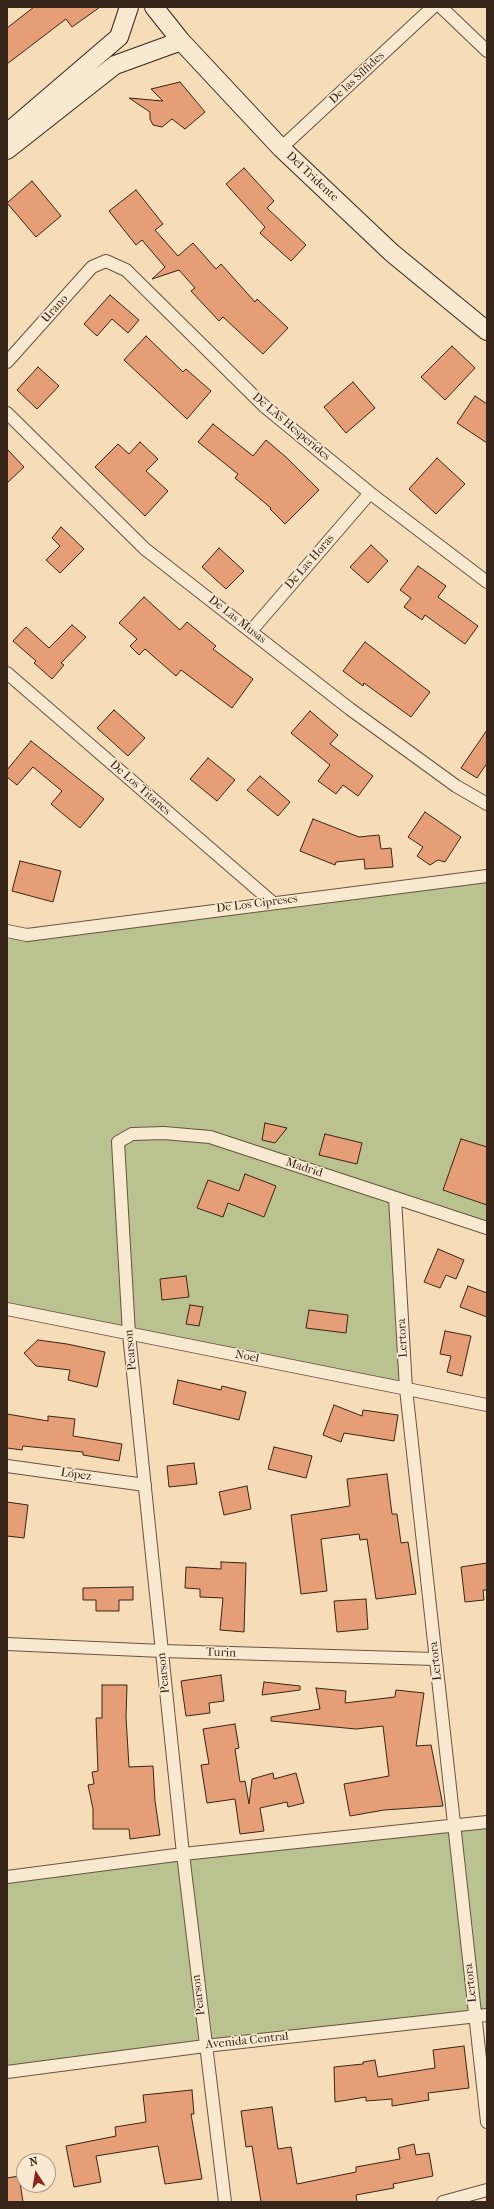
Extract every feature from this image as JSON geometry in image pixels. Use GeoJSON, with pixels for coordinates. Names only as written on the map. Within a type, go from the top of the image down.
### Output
{"type":"FeatureCollection","features":[{"type":"Feature","properties":{"kind":"main road"},"geometry":{"type":"LineString","coordinates":[[7,133],[119,37],[129,7]]}},
{"type":"Feature","properties":{"kind":"main road","name":"Del Tridente"},"geometry":{"type":"LineString","coordinates":[[154,7],[181,41],[281,148],[392,253],[487,331]]}},
{"type":"Feature","properties":{"kind":"main road"},"geometry":{"type":"LineString","coordinates":[[7,150],[115,65],[181,41]]}},
{"type":"Feature","properties":{"kind":"street","name":"De las Sílfides"},"geometry":{"type":"LineString","coordinates":[[281,148],[433,7]]}},
{"type":"Feature","properties":{"kind":"street"},"geometry":{"type":"LineString","coordinates":[[441,7],[487,51]]}},
{"type":"Feature","properties":{"kind":"street","name":"Urano"},"geometry":{"type":"LineString","coordinates":[[7,362],[92,267],[106,261]]}},
{"type":"Feature","properties":{"kind":"street","name":"De LAs Hesperides"},"geometry":{"type":"LineString","coordinates":[[106,261],[126,270],[264,406],[370,493],[487,582]]}},
{"type":"Feature","properties":{"kind":"street","name":"De Las Musas"},"geometry":{"type":"LineString","coordinates":[[7,413],[145,548],[363,718],[456,786],[487,804]]}},
{"type":"Feature","properties":{"kind":"street","name":"De Las Horas"},"geometry":{"type":"LineString","coordinates":[[251,631],[370,493]]}},
{"type":"Feature","properties":{"kind":"street","name":"De Los Titanes"},"geometry":{"type":"LineString","coordinates":[[7,673],[272,902]]}},
{"type":"Feature","properties":{"kind":"street","name":"De Los Cipreses"},"geometry":{"type":"LineString","coordinates":[[7,931],[27,935],[272,902],[487,876]]}},
{"type":"Feature","properties":{"kind":"street","name":"Madrid"},"geometry":{"type":"LineString","coordinates":[[118,1142],[132,1134],[164,1133],[210,1137],[487,1228]]}},
{"type":"Feature","properties":{"kind":"street","name":"Pearson"},"geometry":{"type":"LineString","coordinates":[[118,1142],[129,1334],[183,1854],[225,2202]]}},
{"type":"Feature","properties":{"kind":"street","name":"Lertora"},"geometry":{"type":"LineString","coordinates":[[395,1198],[406,1389],[474,2017],[487,2122]]}},
{"type":"Feature","properties":{"kind":"street","name":"Noel"},"geometry":{"type":"LineString","coordinates":[[7,1309],[487,1405]]}},
{"type":"Feature","properties":{"kind":"street","name":"López"},"geometry":{"type":"LineString","coordinates":[[7,1466],[145,1485]]}},
{"type":"Feature","properties":{"kind":"street","name":"Turin"},"geometry":{"type":"LineString","coordinates":[[7,1644],[162,1652],[435,1659]]}},
{"type":"Feature","properties":{"kind":"street"},"geometry":{"type":"LineString","coordinates":[[7,1877],[183,1854],[487,1822]]}},
{"type":"Feature","properties":{"kind":"street","name":"Avenida Central"},"geometry":{"type":"LineString","coordinates":[[7,2072],[206,2046],[487,2016]]}},
{"type":"Feature","properties":{"kind":"street"},"geometry":{"type":"LineString","coordinates":[[443,2202],[487,2190]]}},
{"type":"Feature","properties":{"kind":"green space"},"geometry":{"type":"Polygon","coordinates":[[[487,876],[487,1228],[395,1198],[406,1389],[7,1311],[7,940],[27,935],[487,876]]]}},
{"type":"Feature","properties":{"kind":"green space"},"geometry":{"type":"Polygon","coordinates":[[[487,1824],[487,2016],[7,2069],[7,1874],[487,1824]]]}},
{"type":"Feature","properties":{"kind":"building"},"geometry":{"type":"Polygon","coordinates":[[[34,7],[100,7],[72,27],[66,19],[7,64],[7,28],[34,7]]]}},
{"type":"Feature","properties":{"kind":"building"},"geometry":{"type":"Polygon","coordinates":[[[180,82],[205,112],[185,129],[172,119],[162,127],[153,125],[150,119],[150,112],[129,98],[163,101],[151,89],[180,82]]]}},
{"type":"Feature","properties":{"kind":"building"},"geometry":{"type":"Polygon","coordinates":[[[244,168],[274,201],[267,208],[306,245],[291,261],[260,233],[265,227],[226,184],[244,168]]]}},
{"type":"Feature","properties":{"kind":"building"},"geometry":{"type":"Polygon","coordinates":[[[32,181],[61,216],[36,237],[7,203],[32,181]]]}},
{"type":"Feature","properties":{"kind":"building"},"geometry":{"type":"Polygon","coordinates":[[[136,190],[163,224],[155,230],[178,256],[193,243],[216,269],[221,264],[255,302],[257,299],[288,328],[263,354],[223,317],[219,321],[191,291],[195,288],[179,270],[152,279],[165,267],[142,240],[136,245],[109,211],[136,190]]]}},
{"type":"Feature","properties":{"kind":"building"},"geometry":{"type":"Polygon","coordinates":[[[110,295],[139,320],[128,333],[112,319],[97,336],[84,324],[110,295]]]}},
{"type":"Feature","properties":{"kind":"building"},"geometry":{"type":"Polygon","coordinates":[[[146,336],[183,372],[186,369],[211,391],[187,419],[124,360],[146,336]]]}},
{"type":"Feature","properties":{"kind":"building"},"geometry":{"type":"Polygon","coordinates":[[[452,346],[475,368],[445,400],[421,377],[452,346]]]}},
{"type":"Feature","properties":{"kind":"building"},"geometry":{"type":"Polygon","coordinates":[[[38,367],[59,386],[37,409],[17,390],[38,367]]]}},
{"type":"Feature","properties":{"kind":"building"},"geometry":{"type":"Polygon","coordinates":[[[353,382],[375,408],[346,433],[324,407],[353,382]]]}},
{"type":"Feature","properties":{"kind":"building"},"geometry":{"type":"Polygon","coordinates":[[[475,396],[487,404],[487,443],[457,423],[475,396]]]}},
{"type":"Feature","properties":{"kind":"building"},"geometry":{"type":"Polygon","coordinates":[[[213,424],[253,456],[266,440],[287,458],[319,490],[285,524],[270,509],[271,508],[235,478],[238,474],[198,442],[213,424]]]}},
{"type":"Feature","properties":{"kind":"building"},"geometry":{"type":"Polygon","coordinates":[[[140,442],[158,459],[146,471],[168,491],[145,516],[95,467],[118,444],[129,454],[140,442]]]}},
{"type":"Feature","properties":{"kind":"building"},"geometry":{"type":"Polygon","coordinates":[[[7,449],[24,467],[7,483],[7,449]]]}},
{"type":"Feature","properties":{"kind":"building"},"geometry":{"type":"Polygon","coordinates":[[[437,458],[465,484],[436,514],[409,489],[437,458]]]}},
{"type":"Feature","properties":{"kind":"building"},"geometry":{"type":"Polygon","coordinates":[[[61,527],[84,549],[60,573],[46,560],[60,546],[52,538],[61,527]]]}},
{"type":"Feature","properties":{"kind":"building"},"geometry":{"type":"Polygon","coordinates":[[[371,545],[388,561],[368,583],[350,567],[371,545]]]}},
{"type":"Feature","properties":{"kind":"building"},"geometry":{"type":"Polygon","coordinates":[[[219,548],[244,571],[226,589],[202,567],[219,548]]]}},
{"type":"Feature","properties":{"kind":"building"},"geometry":{"type":"Polygon","coordinates":[[[418,566],[446,586],[438,597],[478,626],[465,644],[425,615],[422,620],[404,607],[411,598],[400,590],[418,566]]]}},
{"type":"Feature","properties":{"kind":"building"},"geometry":{"type":"Polygon","coordinates":[[[144,597],[180,630],[187,622],[216,646],[213,649],[253,679],[232,708],[181,670],[176,676],[145,649],[139,655],[130,646],[137,639],[119,623],[144,597]]]}},
{"type":"Feature","properties":{"kind":"building"},"geometry":{"type":"Polygon","coordinates":[[[72,625],[86,637],[61,663],[64,665],[52,679],[34,663],[36,661],[13,641],[26,627],[49,648],[72,625]]]}},
{"type":"Feature","properties":{"kind":"building"},"geometry":{"type":"Polygon","coordinates":[[[365,642],[430,692],[411,717],[364,683],[363,686],[343,671],[365,642]]]}},
{"type":"Feature","properties":{"kind":"building"},"geometry":{"type":"Polygon","coordinates":[[[114,710],[145,738],[128,756],[97,728],[114,710]]]}},
{"type":"Feature","properties":{"kind":"building"},"geometry":{"type":"Polygon","coordinates":[[[310,711],[338,735],[330,744],[373,776],[358,796],[343,785],[336,794],[318,781],[330,765],[291,733],[310,711]]]}},
{"type":"Feature","properties":{"kind":"building"},"geometry":{"type":"Polygon","coordinates":[[[487,730],[487,763],[477,778],[461,768],[487,730]]]}},
{"type":"Feature","properties":{"kind":"building"},"geometry":{"type":"Polygon","coordinates":[[[31,741],[104,799],[80,828],[51,804],[62,791],[33,767],[17,785],[7,777],[7,770],[31,741]]]}},
{"type":"Feature","properties":{"kind":"building"},"geometry":{"type":"Polygon","coordinates":[[[208,758],[235,780],[217,801],[190,779],[208,758]]]}},
{"type":"Feature","properties":{"kind":"building"},"geometry":{"type":"Polygon","coordinates":[[[260,776],[290,802],[278,816],[247,790],[260,776]]]}},
{"type":"Feature","properties":{"kind":"building"},"geometry":{"type":"Polygon","coordinates":[[[425,812],[461,837],[445,862],[438,860],[430,865],[417,856],[423,847],[408,837],[425,812]]]}},
{"type":"Feature","properties":{"kind":"building"},"geometry":{"type":"Polygon","coordinates":[[[313,819],[359,837],[379,835],[381,849],[391,848],[393,867],[365,869],[364,859],[336,862],[335,865],[300,851],[313,819]]]}},
{"type":"Feature","properties":{"kind":"building"},"geometry":{"type":"Polygon","coordinates":[[[20,861],[61,871],[53,902],[12,891],[20,861]]]}},
{"type":"Feature","properties":{"kind":"building"},"geometry":{"type":"Polygon","coordinates":[[[265,1123],[287,1128],[275,1143],[262,1140],[265,1123]]]}},
{"type":"Feature","properties":{"kind":"building"},"geometry":{"type":"Polygon","coordinates":[[[325,1134],[362,1143],[357,1164],[319,1155],[325,1134]]]}},
{"type":"Feature","properties":{"kind":"building"},"geometry":{"type":"Polygon","coordinates":[[[461,1139],[487,1147],[487,1205],[443,1190],[461,1139]]]}},
{"type":"Feature","properties":{"kind":"building"},"geometry":{"type":"Polygon","coordinates":[[[245,1174],[276,1186],[264,1217],[228,1203],[223,1217],[197,1208],[208,1180],[239,1191],[245,1174]]]}},
{"type":"Feature","properties":{"kind":"building"},"geometry":{"type":"Polygon","coordinates":[[[438,1249],[464,1260],[456,1279],[446,1275],[440,1288],[424,1282],[438,1249]]]}},
{"type":"Feature","properties":{"kind":"building"},"geometry":{"type":"Polygon","coordinates":[[[186,1276],[189,1297],[162,1300],[160,1279],[186,1276]]]}},
{"type":"Feature","properties":{"kind":"building"},"geometry":{"type":"Polygon","coordinates":[[[468,1286],[487,1293],[487,1317],[460,1307],[468,1286]]]}},
{"type":"Feature","properties":{"kind":"building"},"geometry":{"type":"Polygon","coordinates":[[[190,1305],[203,1307],[199,1326],[186,1324],[190,1305]]]}},
{"type":"Feature","properties":{"kind":"building"},"geometry":{"type":"Polygon","coordinates":[[[309,1310],[348,1315],[346,1333],[306,1328],[309,1310]]]}},
{"type":"Feature","properties":{"kind":"building"},"geometry":{"type":"Polygon","coordinates":[[[445,1331],[471,1336],[462,1376],[447,1372],[451,1356],[440,1354],[445,1331]]]}},
{"type":"Feature","properties":{"kind":"building"},"geometry":{"type":"Polygon","coordinates":[[[38,1340],[105,1352],[97,1387],[68,1380],[70,1370],[36,1366],[24,1353],[38,1340]]]}},
{"type":"Feature","properties":{"kind":"building"},"geometry":{"type":"Polygon","coordinates":[[[178,1380],[221,1390],[222,1386],[246,1392],[239,1420],[173,1404],[178,1380]]]}},
{"type":"Feature","properties":{"kind":"building"},"geometry":{"type":"Polygon","coordinates":[[[334,1405],[362,1416],[363,1410],[398,1415],[394,1441],[344,1433],[341,1442],[323,1435],[334,1405]]]}},
{"type":"Feature","properties":{"kind":"building"},"geometry":{"type":"Polygon","coordinates":[[[7,1414],[48,1421],[48,1416],[75,1419],[73,1436],[122,1444],[119,1461],[83,1455],[83,1452],[23,1446],[22,1450],[7,1448],[7,1414]]]}},
{"type":"Feature","properties":{"kind":"building"},"geometry":{"type":"Polygon","coordinates":[[[274,1447],[312,1456],[306,1478],[268,1469],[274,1447]]]}},
{"type":"Feature","properties":{"kind":"building"},"geometry":{"type":"Polygon","coordinates":[[[194,1463],[197,1484],[169,1487],[167,1466],[194,1463]]]}},
{"type":"Feature","properties":{"kind":"building"},"geometry":{"type":"Polygon","coordinates":[[[387,1474],[392,1514],[397,1514],[401,1543],[408,1542],[416,1594],[376,1599],[367,1539],[360,1540],[359,1534],[321,1539],[327,1591],[301,1594],[291,1515],[350,1506],[347,1479],[387,1474]]]}},
{"type":"Feature","properties":{"kind":"building"},"geometry":{"type":"Polygon","coordinates":[[[247,1486],[251,1509],[224,1515],[219,1492],[247,1486]]]}},
{"type":"Feature","properties":{"kind":"building"},"geometry":{"type":"Polygon","coordinates":[[[7,1502],[28,1505],[24,1538],[7,1536],[7,1502]]]}},
{"type":"Feature","properties":{"kind":"building"},"geometry":{"type":"Polygon","coordinates":[[[221,1562],[246,1563],[244,1632],[220,1630],[223,1598],[200,1597],[200,1589],[185,1588],[186,1567],[221,1569],[221,1562]]]}},
{"type":"Feature","properties":{"kind":"building"},"geometry":{"type":"Polygon","coordinates":[[[487,1563],[487,1590],[483,1590],[484,1600],[465,1602],[461,1567],[487,1563]]]}},
{"type":"Feature","properties":{"kind":"building"},"geometry":{"type":"Polygon","coordinates":[[[133,1587],[133,1600],[119,1600],[119,1611],[96,1611],[96,1600],[83,1600],[83,1588],[133,1587]]]}},
{"type":"Feature","properties":{"kind":"building"},"geometry":{"type":"Polygon","coordinates":[[[366,1599],[368,1629],[337,1632],[334,1601],[366,1599]]]}},
{"type":"Feature","properties":{"kind":"building"},"geometry":{"type":"Polygon","coordinates":[[[221,1675],[224,1701],[209,1703],[210,1713],[186,1716],[181,1681],[221,1675]]]}},
{"type":"Feature","properties":{"kind":"building"},"geometry":{"type":"Polygon","coordinates":[[[264,1682],[300,1686],[300,1690],[262,1695],[264,1682]]]}},
{"type":"Feature","properties":{"kind":"building"},"geometry":{"type":"Polygon","coordinates":[[[102,1685],[127,1685],[126,1717],[129,1767],[153,1766],[155,1801],[160,1835],[130,1839],[129,1829],[93,1829],[93,1809],[88,1785],[94,1784],[92,1772],[98,1771],[96,1718],[102,1718],[102,1685]]]}},
{"type":"Feature","properties":{"kind":"building"},"geometry":{"type":"Polygon","coordinates":[[[316,1688],[346,1691],[345,1703],[395,1697],[396,1690],[424,1693],[416,1746],[431,1745],[443,1806],[384,1810],[350,1816],[344,1784],[389,1776],[383,1726],[356,1729],[271,1721],[271,1717],[320,1709],[316,1688]]]}},
{"type":"Feature","properties":{"kind":"building"},"geometry":{"type":"Polygon","coordinates":[[[235,1724],[239,1748],[235,1749],[240,1782],[245,1781],[249,1804],[252,1779],[273,1773],[274,1779],[296,1773],[304,1803],[288,1807],[287,1802],[260,1808],[264,1831],[240,1834],[235,1799],[207,1803],[201,1765],[209,1764],[203,1729],[235,1724]]]}},
{"type":"Feature","properties":{"kind":"building"},"geometry":{"type":"Polygon","coordinates":[[[464,2046],[469,2088],[428,2093],[429,2100],[392,2106],[392,2099],[366,2101],[366,2097],[335,2102],[334,2067],[363,2064],[363,2062],[375,2060],[378,2077],[435,2068],[433,2050],[464,2046]]]}},
{"type":"Feature","properties":{"kind":"building"},"geometry":{"type":"Polygon","coordinates":[[[192,2090],[194,2114],[191,2114],[202,2179],[165,2184],[158,2146],[96,2156],[101,2182],[74,2187],[66,2146],[116,2136],[115,2127],[146,2122],[143,2095],[192,2090]]]}},
{"type":"Feature","properties":{"kind":"building"},"geometry":{"type":"Polygon","coordinates":[[[272,2107],[278,2149],[291,2147],[297,2184],[356,2172],[356,2167],[400,2159],[398,2148],[414,2144],[416,2155],[429,2153],[433,2176],[393,2184],[394,2188],[356,2195],[357,2202],[261,2202],[252,2146],[246,2147],[241,2111],[272,2107]]]}},
{"type":"Feature","properties":{"kind":"building"},"geometry":{"type":"Polygon","coordinates":[[[16,2176],[16,2193],[22,2193],[23,2202],[7,2202],[7,2178],[16,2176]]]}}]}
